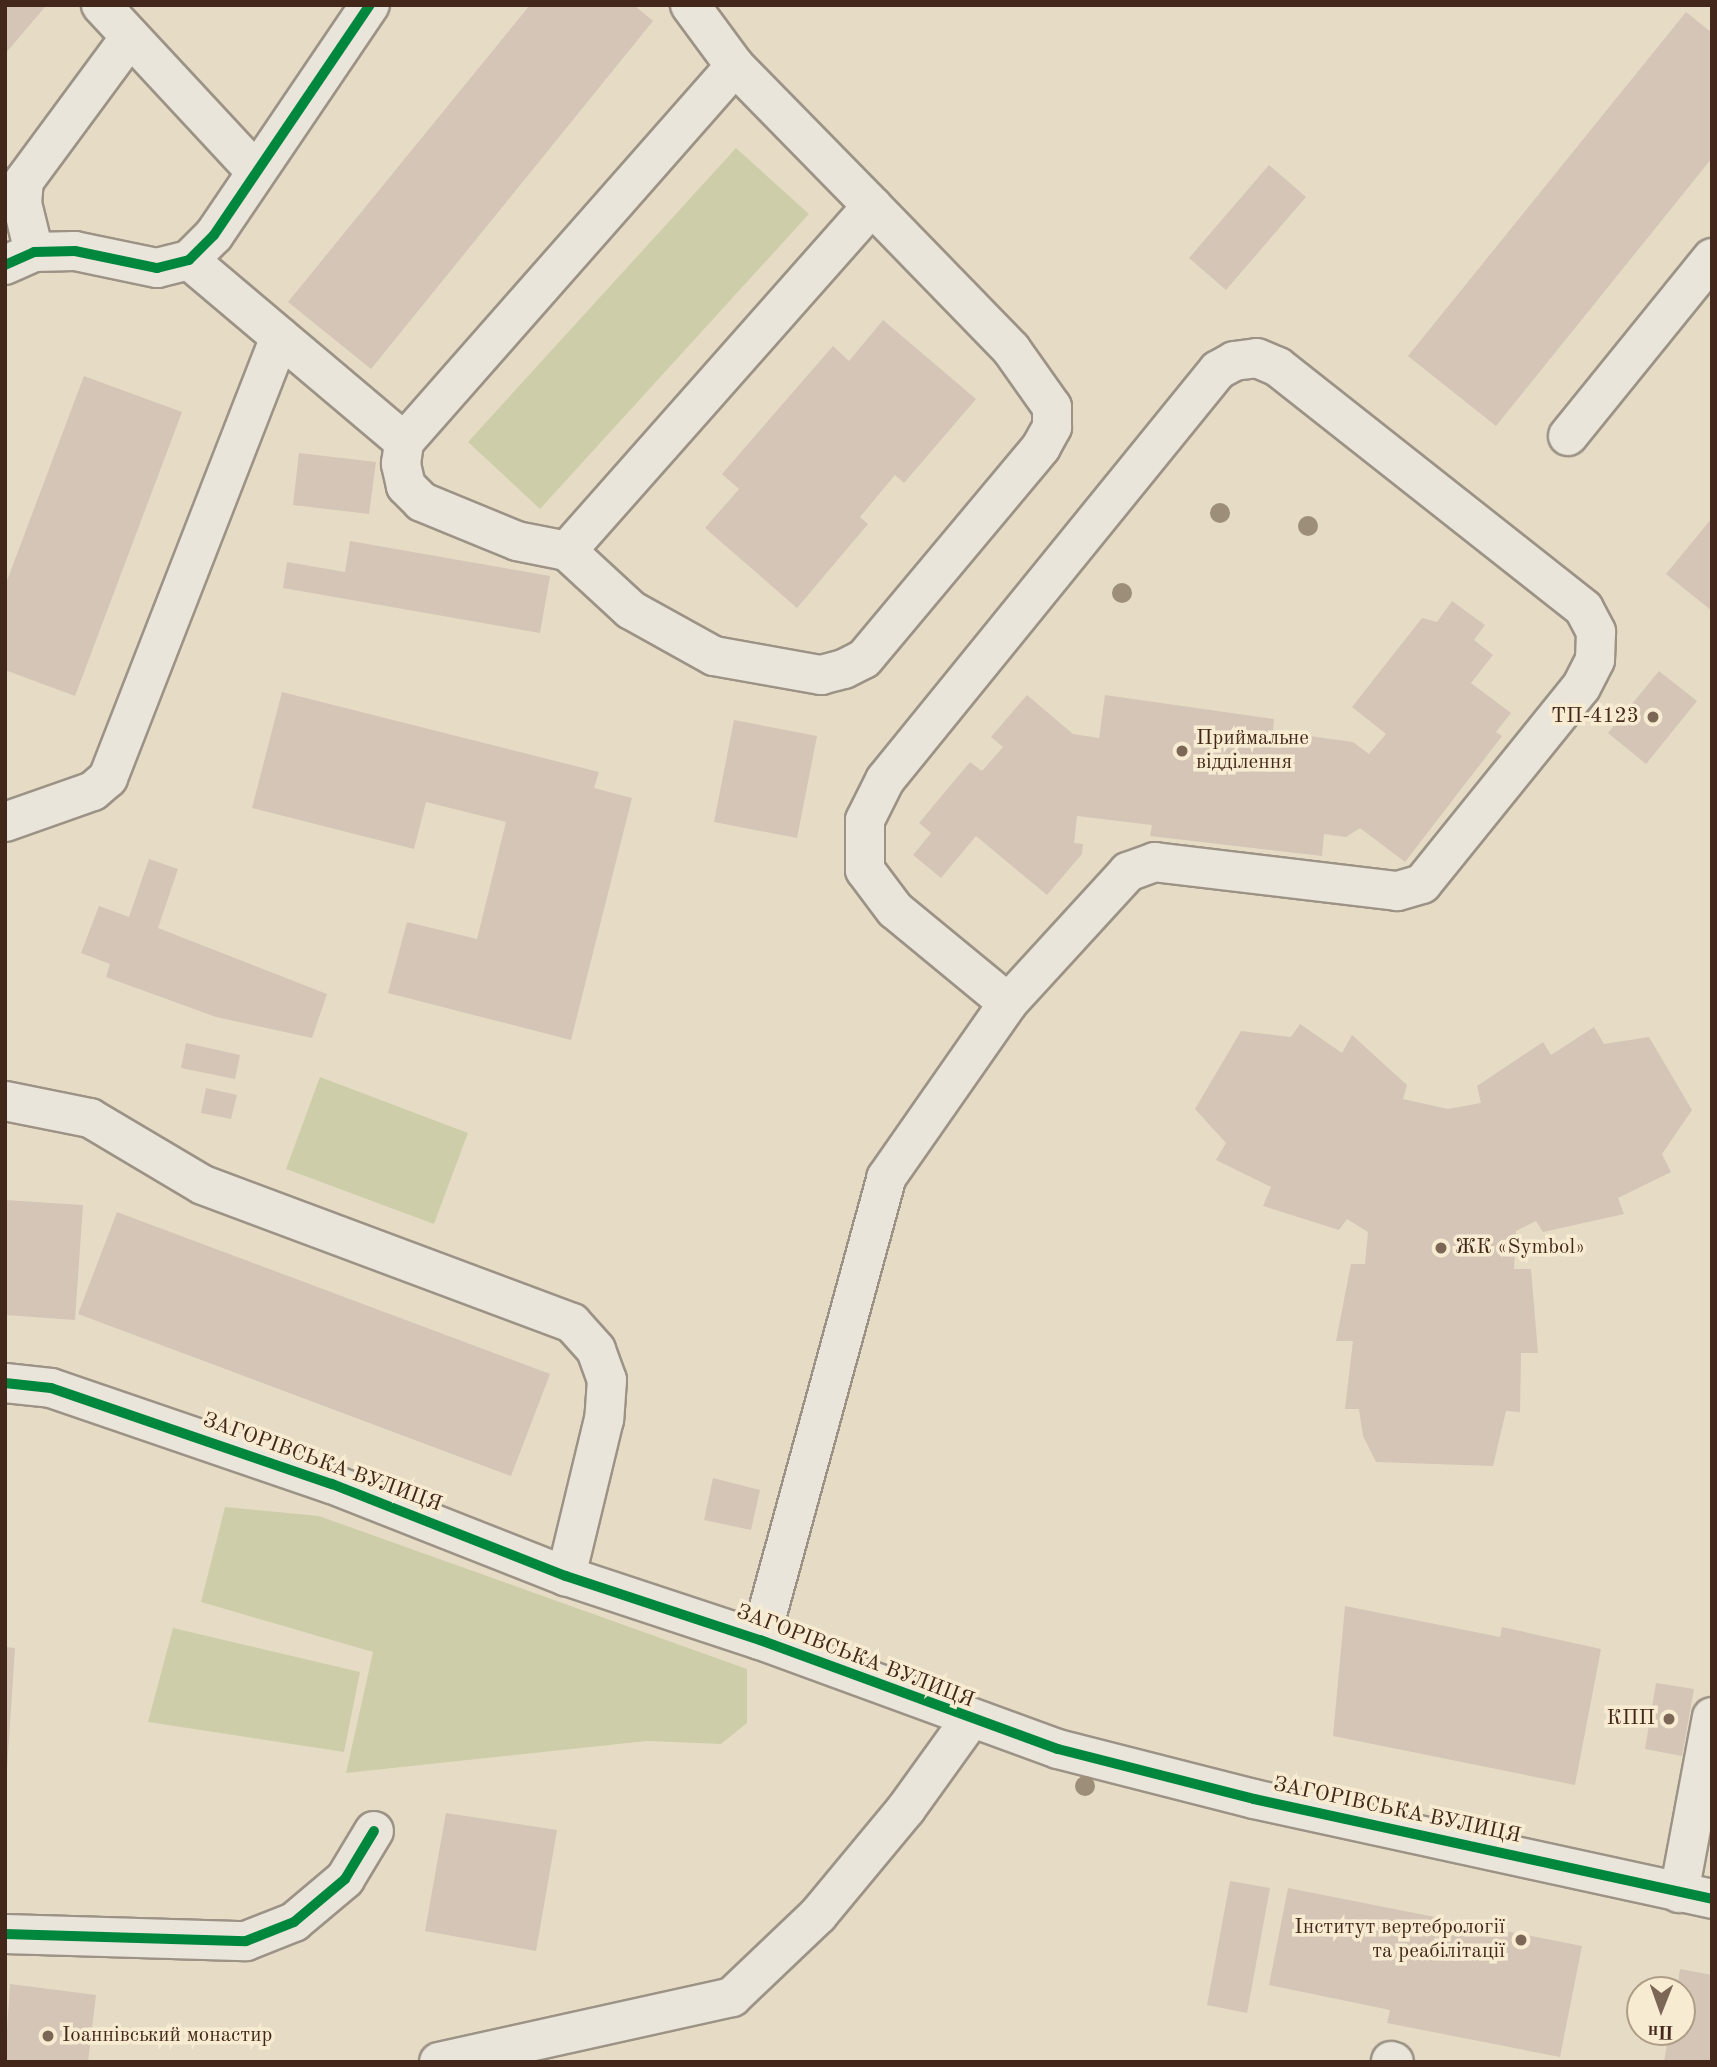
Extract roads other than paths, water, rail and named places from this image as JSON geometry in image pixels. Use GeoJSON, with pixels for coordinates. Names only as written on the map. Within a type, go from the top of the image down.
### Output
{"type":"FeatureCollection","features":[{"type":"Feature","properties":{"kind":"street"},"geometry":{"type":"LineString","coordinates":[[102,5],[255,171]]}},
{"type":"Feature","properties":{"kind":"street"},"geometry":{"type":"LineString","coordinates":[[130,37],[24,181],[20,259],[75,251],[157,268],[189,260],[214,235],[370,5]]}},
{"type":"Feature","properties":{"kind":"street"},"geometry":{"type":"LineString","coordinates":[[690,5],[735,66],[1011,349],[1052,407],[1052,427],[1041,447],[864,659],[821,674],[714,656],[631,610],[567,551],[517,541],[422,502],[406,486],[401,464],[404,442],[735,66]]}},
{"type":"Feature","properties":{"kind":"street"},"geometry":{"type":"LineString","coordinates":[[567,551],[872,206]]}},
{"type":"Feature","properties":{"kind":"street"},"geometry":{"type":"LineString","coordinates":[[1568,436],[1712,258]]}},
{"type":"Feature","properties":{"kind":"street"},"geometry":{"type":"LineString","coordinates":[[189,260],[404,442]]}},
{"type":"Feature","properties":{"kind":"street"},"geometry":{"type":"LineString","coordinates":[[5,822],[93,791],[108,778],[280,337]]}},
{"type":"Feature","properties":{"kind":"street"},"geometry":{"type":"LineString","coordinates":[[760,1640],[886,1178],[1009,1003],[1128,872],[1155,862],[1397,891],[1422,884],[1581,687],[1595,660],[1596,632],[1584,609],[1278,367],[1257,358],[1234,360],[1218,370],[885,780],[865,820],[865,870],[880,890],[895,909],[1009,1003]]}},
{"type":"Feature","properties":{"kind":"street"},"geometry":{"type":"LineString","coordinates":[[5,1101],[90,1118],[203,1185],[572,1323],[596,1350],[607,1380],[604,1419],[566,1576]]}},
{"type":"Feature","properties":{"kind":"street","name":"ЗАГОРІВСЬКА ВУЛИЦЯ"},"geometry":{"type":"LineString","coordinates":[[5,1383],[51,1388],[332,1484],[566,1576],[760,1640],[970,1720],[1179,1782],[1695,1896]]}},
{"type":"Feature","properties":{"kind":"street"},"geometry":{"type":"LineString","coordinates":[[1695,1896],[1712,1717]]}},
{"type":"Feature","properties":{"kind":"street"},"geometry":{"type":"LineString","coordinates":[[439,2062],[732,1997],[818,1915],[906,1810],[970,1720]]}},
{"type":"Feature","properties":{"kind":"street"},"geometry":{"type":"LineString","coordinates":[[5,1934],[246,1941],[295,1922],[345,1880],[374,1830]]}},
{"type":"Feature","properties":{"kind":"place","name":"ТП-4123"},"geometry":{"type":"Point","coordinates":[1653,717]}},
{"type":"Feature","properties":{"kind":"place","name":"Приймальне відділення"},"geometry":{"type":"Point","coordinates":[1182,751]}},
{"type":"Feature","properties":{"kind":"place","name":"ЖК «Symbol»"},"geometry":{"type":"Point","coordinates":[1441,1248]}},
{"type":"Feature","properties":{"kind":"place","name":"КПП"},"geometry":{"type":"Point","coordinates":[1669,1719]}},
{"type":"Feature","properties":{"kind":"place","name":"Інститут вертебрології та реабілітації"},"geometry":{"type":"Point","coordinates":[1521,1940]}},
{"type":"Feature","properties":{"kind":"place","name":"Іоаннівський монастир"},"geometry":{"type":"Point","coordinates":[48,2036]}}]}
